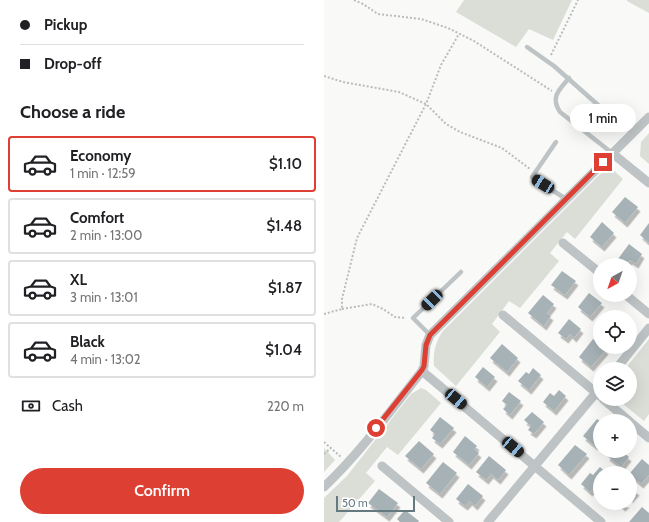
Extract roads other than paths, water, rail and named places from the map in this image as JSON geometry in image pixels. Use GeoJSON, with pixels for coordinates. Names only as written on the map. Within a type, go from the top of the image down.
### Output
{"type":"FeatureCollection","features":[{"type":"Feature","properties":{"kind":"street"},"geometry":{"type":"LineString","coordinates":[[324,487],[347,463],[422,370],[424,366],[426,345],[430,335],[649,117]]}},
{"type":"Feature","properties":{"kind":"street"},"geometry":{"type":"LineString","coordinates":[[612,153],[649,183]]}},
{"type":"Feature","properties":{"kind":"street"},"geometry":{"type":"LineString","coordinates":[[563,243],[593,267]]}},
{"type":"Feature","properties":{"kind":"street"},"geometry":{"type":"LineString","coordinates":[[634,302],[649,314]]}},
{"type":"Feature","properties":{"kind":"street"},"geometry":{"type":"LineString","coordinates":[[503,315],[593,388]]}},
{"type":"Feature","properties":{"kind":"street"},"geometry":{"type":"LineString","coordinates":[[622,362],[649,328]]}},
{"type":"Feature","properties":{"kind":"street"},"geometry":{"type":"LineString","coordinates":[[422,370],[601,522]]}},
{"type":"Feature","properties":{"kind":"street"},"geometry":{"type":"LineString","coordinates":[[488,522],[535,466],[593,402]]}},
{"type":"Feature","properties":{"kind":"street"},"geometry":{"type":"LineString","coordinates":[[613,406],[622,414]]}},
{"type":"Feature","properties":{"kind":"street"},"geometry":{"type":"LineString","coordinates":[[637,427],[649,438]]}},
{"type":"Feature","properties":{"kind":"street"},"geometry":{"type":"LineString","coordinates":[[382,466],[449,522]]}},
{"type":"Feature","properties":{"kind":"lane"},"geometry":{"type":"LineString","coordinates":[[527,47],[569,78],[615,120]]}},
{"type":"Feature","properties":{"kind":"lane"},"geometry":{"type":"LineString","coordinates":[[569,78],[557,94],[555,105],[560,112],[612,153]]}},
{"type":"Feature","properties":{"kind":"lane"},"geometry":{"type":"LineString","coordinates":[[556,142],[532,177],[566,199]]}},
{"type":"Feature","properties":{"kind":"lane"},"geometry":{"type":"LineString","coordinates":[[430,335],[413,318],[461,272]]}}]}
